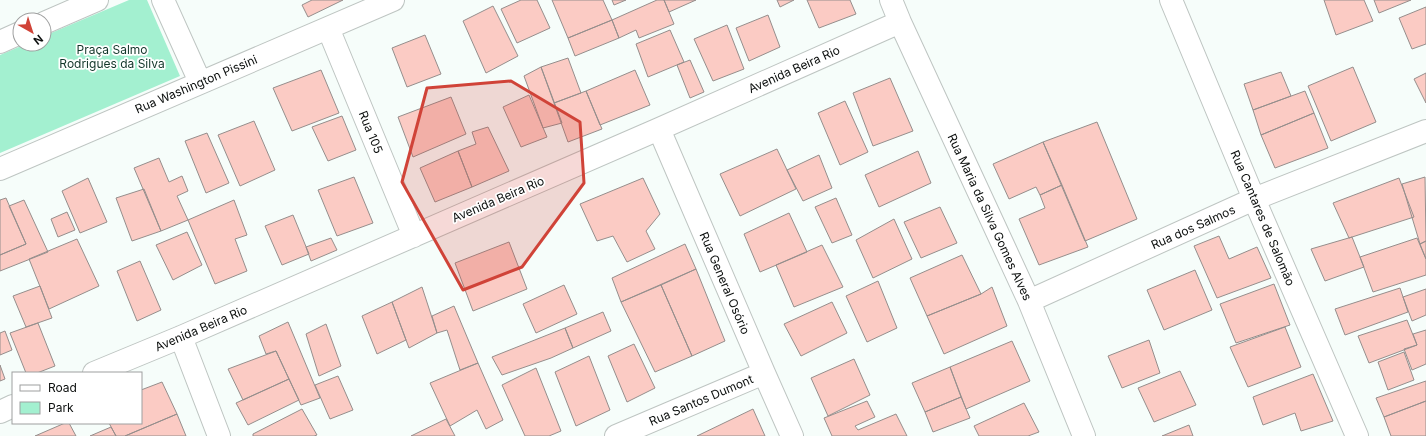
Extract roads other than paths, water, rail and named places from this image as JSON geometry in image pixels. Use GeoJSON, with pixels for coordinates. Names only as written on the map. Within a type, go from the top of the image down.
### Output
{"type":"FeatureCollection","features":[{"type":"Feature","properties":{"kind":"street"},"geometry":{"type":"LineString","coordinates":[[52,20],[97,0]]}},
{"type":"Feature","properties":{"kind":"street"},"geometry":{"type":"LineString","coordinates":[[163,0],[200,82]]}},
{"type":"Feature","properties":{"kind":"street","name":"Rua Washington Pissini"},"geometry":{"type":"LineString","coordinates":[[0,169],[393,0]]}},
{"type":"Feature","properties":{"kind":"street","name":"Rua Maria da Silva Gomes Alves"},"geometry":{"type":"LineString","coordinates":[[891,0],[1028,301],[1084,436]]}},
{"type":"Feature","properties":{"kind":"street","name":"Rua Cantares de Salomão"},"geometry":{"type":"LineString","coordinates":[[1171,0],[1254,199],[1357,436]]}},
{"type":"Feature","properties":{"kind":"street","name":"Avenida Beira Rio"},"geometry":{"type":"LineString","coordinates":[[96,372],[414,236],[900,22]]}},
{"type":"Feature","properties":{"kind":"street","name":"Rua 105"},"geometry":{"type":"LineString","coordinates":[[328,28],[414,236]]}},
{"type":"Feature","properties":{"kind":"street"},"geometry":{"type":"LineString","coordinates":[[0,42],[12,37]]}},
{"type":"Feature","properties":{"kind":"street","name":"Rua General Osório"},"geometry":{"type":"LineString","coordinates":[[659,129],[792,436]]}},
{"type":"Feature","properties":{"kind":"street","name":"Rua dos Salmos"},"geometry":{"type":"LineString","coordinates":[[1028,301],[1254,199],[1426,131]]}},
{"type":"Feature","properties":{"kind":"street"},"geometry":{"type":"LineString","coordinates":[[181,337],[219,436]]}},
{"type":"Feature","properties":{"kind":"street","name":"Rua Santos Dumont"},"geometry":{"type":"LineString","coordinates":[[616,436],[764,373]]}},
{"type":"Feature","properties":{"kind":"street"},"geometry":{"type":"LineString","coordinates":[[0,412],[12,406]]}},
{"type":"Feature","properties":{"kind":"park label","name":"Praça Salmo Rodrigues da Silva"},"geometry":{"type":"Point","coordinates":[112,56]}}]}
